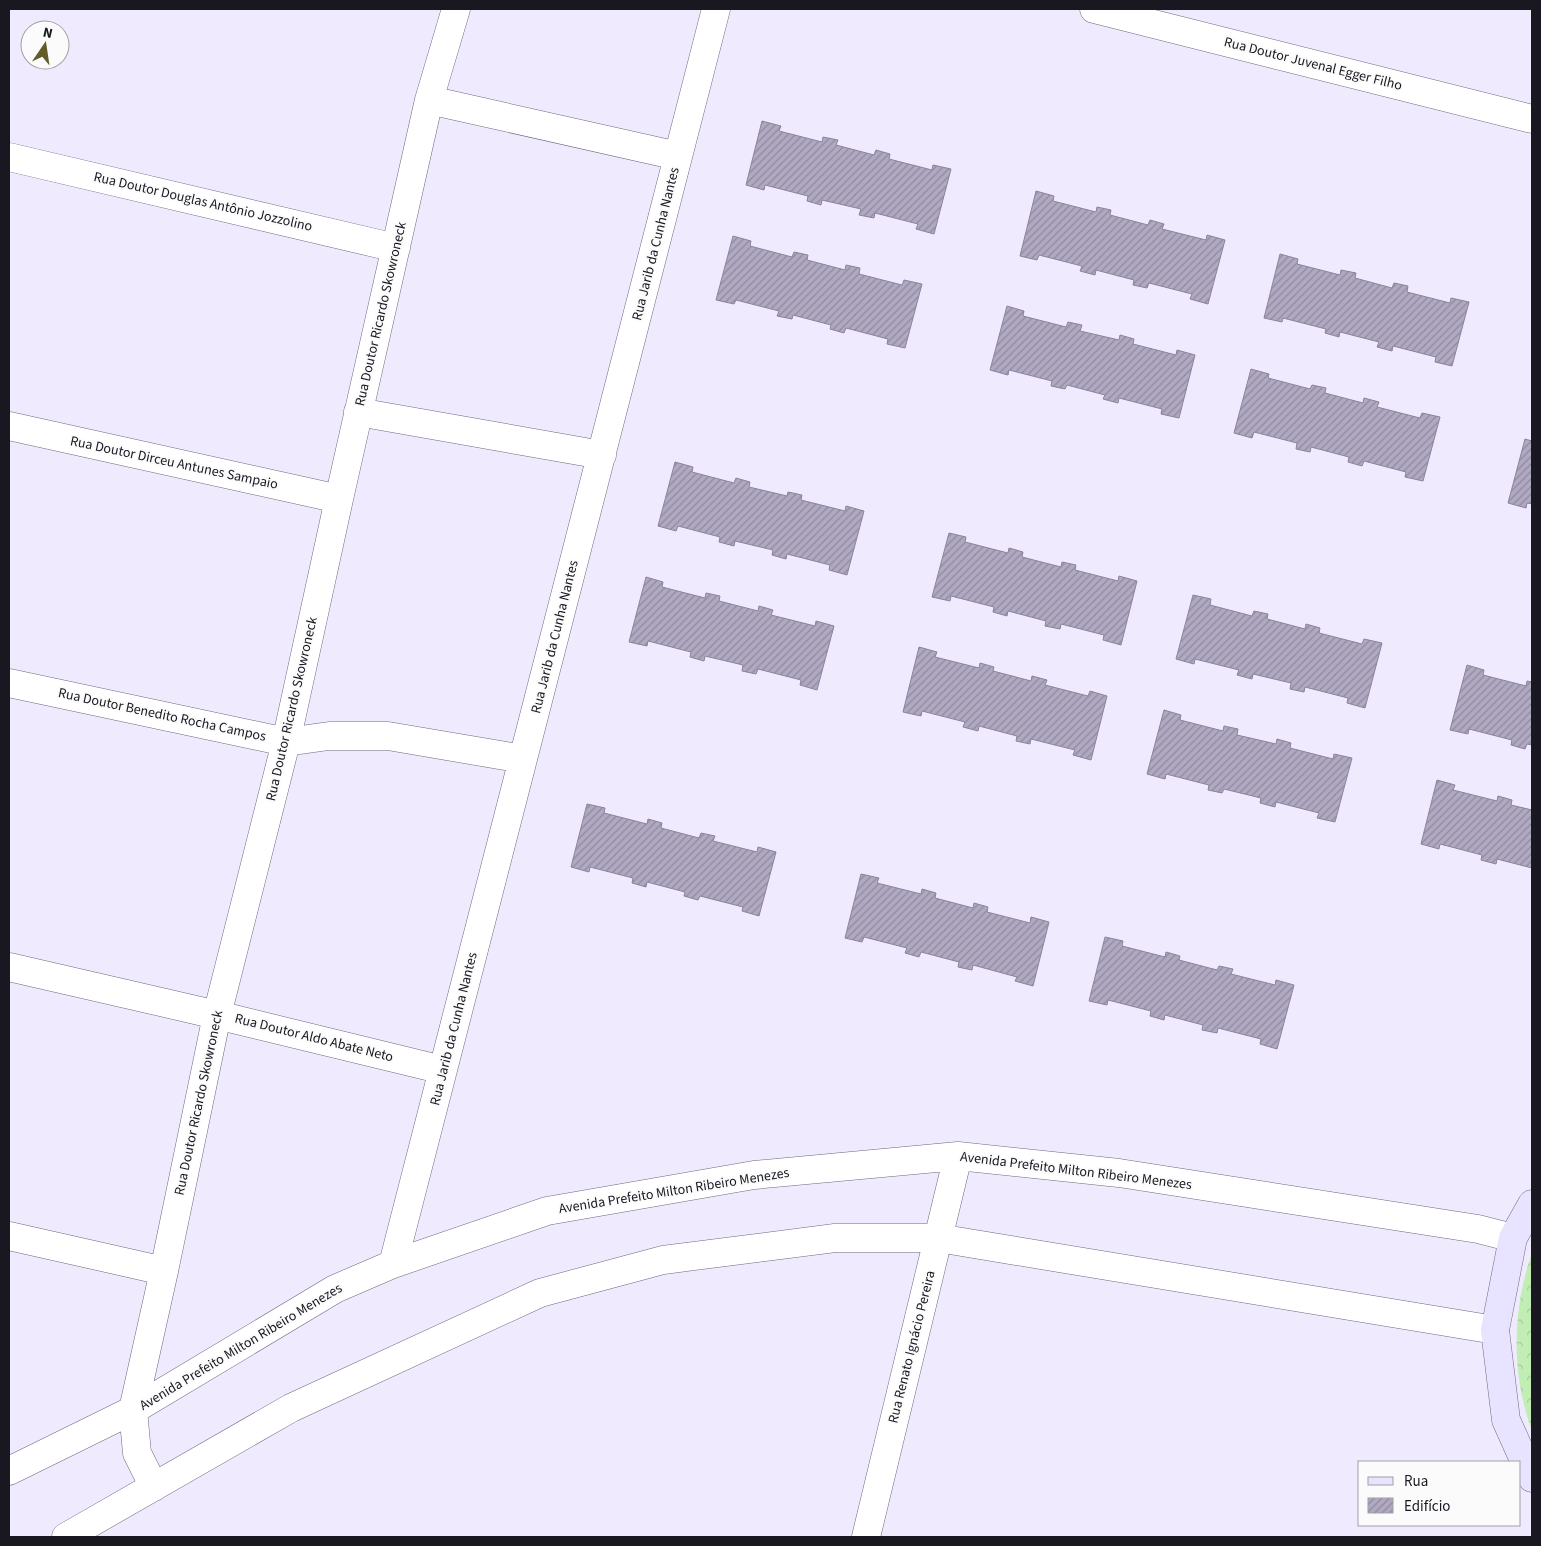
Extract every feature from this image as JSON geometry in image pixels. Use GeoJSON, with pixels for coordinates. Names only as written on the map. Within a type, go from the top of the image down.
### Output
{"type":"FeatureCollection","features":[{"type":"Feature","properties":{"kind":"main road"},"geometry":{"type":"LineString","coordinates":[[1532,1204],[1514,1238],[1495,1330],[1506,1420],[1532,1478]]}},
{"type":"Feature","properties":{"kind":"street","name":"Rua Doutor Ricardo Skowroneck"},"geometry":{"type":"LineString","coordinates":[[154,1487],[137,1452],[132,1410],[164,1271],[217,1015],[286,742],[429,100],[456,9]]}},
{"type":"Feature","properties":{"kind":"street","name":"Rua Jarib da Cunha Nantes"},"geometry":{"type":"LineString","coordinates":[[393,1264],[716,9]]}},
{"type":"Feature","properties":{"kind":"street","name":"Rua Doutor Juvenal Egger Filho"},"geometry":{"type":"LineString","coordinates":[[1094,9],[1532,119]]}},
{"type":"Feature","properties":{"kind":"street"},"geometry":{"type":"LineString","coordinates":[[429,100],[678,156]]}},
{"type":"Feature","properties":{"kind":"street","name":"Rua Doutor Douglas Antônio Jozzolino"},"geometry":{"type":"LineString","coordinates":[[9,157],[396,248]]}},
{"type":"Feature","properties":{"kind":"street"},"geometry":{"type":"LineString","coordinates":[[358,412],[602,455]]}},
{"type":"Feature","properties":{"kind":"street","name":"Rua Doutor Dirceu Antunes Sampaio"},"geometry":{"type":"LineString","coordinates":[[9,426],[339,499]]}},
{"type":"Feature","properties":{"kind":"street","name":"Rua Doutor Benedito Rocha Campos"},"geometry":{"type":"LineString","coordinates":[[9,682],[286,742],[329,736],[388,736],[523,759]]}},
{"type":"Feature","properties":{"kind":"street","name":"Rua Doutor Aldo Abate Neto"},"geometry":{"type":"LineString","coordinates":[[9,967],[443,1070]]}},
{"type":"Feature","properties":{"kind":"street","name":"Avenida Prefeito Milton Ribeiro Menezes"},"geometry":{"type":"LineString","coordinates":[[9,1471],[132,1410],[335,1289],[393,1264],[547,1211],[754,1175],[958,1156],[1119,1173],[1478,1229],[1514,1238]]}},
{"type":"Feature","properties":{"kind":"street","name":"Rua Renato Ignácio Pereira"},"geometry":{"type":"LineString","coordinates":[[866,1537],[958,1156]]}},
{"type":"Feature","properties":{"kind":"street"},"geometry":{"type":"LineString","coordinates":[[9,1236],[164,1271]]}},
{"type":"Feature","properties":{"kind":"street"},"geometry":{"type":"LineString","coordinates":[[66,1537],[291,1408],[540,1293],[663,1260],[835,1238],[938,1238],[1495,1330]]}},
{"type":"Feature","properties":{"kind":"green space"},"geometry":{"type":"Polygon","coordinates":[[[1532,1253],[1532,1431],[1520,1387],[1517,1365],[1517,1342],[1521,1297],[1525,1274],[1532,1253]]]}},
{"type":"Feature","properties":{"kind":"building"},"geometry":{"type":"Polygon","coordinates":[[[762,121],[781,126],[779,131],[822,142],[823,137],[838,140],[836,145],[874,155],[876,150],[890,154],[889,159],[932,170],[933,165],[951,169],[934,234],[916,229],[918,224],[875,213],[874,218],[859,215],[861,209],[822,200],[821,205],[807,201],[808,196],[765,185],[764,190],[746,185],[762,121]]]}},
{"type":"Feature","properties":{"kind":"building"},"geometry":{"type":"Polygon","coordinates":[[[1036,191],[1054,196],[1053,201],[1096,212],[1097,207],[1111,210],[1110,215],[1148,225],[1150,220],[1164,224],[1162,229],[1206,240],[1207,235],[1225,240],[1208,304],[1190,299],[1192,294],[1149,283],[1147,288],[1133,285],[1134,280],[1096,270],[1095,275],[1080,271],[1082,266],[1039,255],[1037,260],[1020,256],[1036,191]]]}},
{"type":"Feature","properties":{"kind":"building"},"geometry":{"type":"Polygon","coordinates":[[[733,236],[751,241],[750,246],[792,257],[794,252],[808,255],[807,260],[845,270],[846,265],[860,268],[859,274],[902,285],[904,280],[922,284],[905,348],[887,344],[888,339],[846,328],[844,333],[830,329],[831,325],[793,315],[792,319],[777,316],[779,311],[736,300],[734,304],[716,300],[733,236]]]}},
{"type":"Feature","properties":{"kind":"building"},"geometry":{"type":"Polygon","coordinates":[[[1280,254],[1298,259],[1297,264],[1340,275],[1341,270],[1356,273],[1355,278],[1392,288],[1394,283],[1408,286],[1407,292],[1450,303],[1451,298],[1469,302],[1452,366],[1435,362],[1436,357],[1393,346],[1392,351],[1377,347],[1379,342],[1340,332],[1339,337],[1325,333],[1326,329],[1283,318],[1282,322],[1264,318],[1280,254]]]}},
{"type":"Feature","properties":{"kind":"building"},"geometry":{"type":"Polygon","coordinates":[[[1007,306],[1024,311],[1023,316],[1066,327],[1068,322],[1082,325],[1080,331],[1119,340],[1120,335],[1134,339],[1133,344],[1176,355],[1177,350],[1195,355],[1179,418],[1161,414],[1162,409],[1119,398],[1118,403],[1103,399],[1105,395],[1067,385],[1065,389],[1051,386],[1052,381],[1009,370],[1008,375],[990,370],[1007,306]]]}},
{"type":"Feature","properties":{"kind":"building"},"geometry":{"type":"Polygon","coordinates":[[[1251,369],[1269,374],[1268,378],[1310,389],[1312,385],[1326,388],[1325,393],[1363,403],[1364,398],[1379,402],[1377,407],[1420,418],[1422,413],[1440,417],[1423,481],[1405,477],[1406,472],[1364,461],[1362,466],[1348,462],[1349,457],[1311,447],[1310,452],[1296,449],[1297,443],[1254,432],[1252,438],[1234,433],[1251,369]]]}},
{"type":"Feature","properties":{"kind":"building"},"geometry":{"type":"Polygon","coordinates":[[[1525,439],[1532,441],[1532,504],[1527,503],[1526,508],[1508,503],[1525,439]]]}},
{"type":"Feature","properties":{"kind":"building"},"geometry":{"type":"Polygon","coordinates":[[[675,462],[693,467],[692,472],[734,483],[736,478],[750,482],[749,487],[787,496],[788,492],[802,495],[801,500],[845,511],[846,506],[864,511],[847,575],[829,570],[830,565],[787,554],[786,559],[772,555],[773,550],[735,541],[734,546],[719,542],[720,537],[678,526],[676,531],[658,526],[675,462]]]}},
{"type":"Feature","properties":{"kind":"building"},"geometry":{"type":"Polygon","coordinates":[[[949,533],[966,537],[965,542],[1008,553],[1009,548],[1023,552],[1022,557],[1061,567],[1062,562],[1076,565],[1075,570],[1118,581],[1119,576],[1137,581],[1121,645],[1103,640],[1104,635],[1061,624],[1060,629],[1045,626],[1046,621],[1008,611],[1007,616],[993,612],[994,607],[951,596],[950,601],[932,597],[949,533]]]}},
{"type":"Feature","properties":{"kind":"building"},"geometry":{"type":"Polygon","coordinates":[[[646,577],[663,582],[662,587],[705,598],[706,593],[720,596],[719,601],[758,611],[759,606],[773,610],[771,615],[815,626],[816,621],[834,626],[817,690],[800,685],[801,680],[758,669],[756,674],[742,671],[743,665],[705,656],[704,661],[690,657],[691,652],[648,641],[647,646],[629,642],[646,577]]]}},
{"type":"Feature","properties":{"kind":"building"},"geometry":{"type":"Polygon","coordinates":[[[1193,595],[1211,599],[1210,605],[1252,616],[1254,611],[1268,614],[1267,619],[1305,629],[1306,624],[1320,628],[1319,633],[1362,644],[1364,639],[1382,643],[1365,708],[1347,703],[1348,698],[1305,687],[1304,692],[1290,689],[1291,683],[1253,674],[1252,679],[1237,675],[1239,670],[1195,659],[1194,664],[1176,659],[1193,595]]]}},
{"type":"Feature","properties":{"kind":"building"},"geometry":{"type":"Polygon","coordinates":[[[919,647],[937,652],[935,657],[979,668],[980,663],[994,667],[993,671],[1031,681],[1032,676],[1047,680],[1045,685],[1088,696],[1090,691],[1107,696],[1091,760],[1073,755],[1075,750],[1031,739],[1030,744],[1016,741],[1017,736],[979,726],[978,731],[963,727],[965,722],[922,711],[921,716],[903,712],[919,647]]]}},
{"type":"Feature","properties":{"kind":"building"},"geometry":{"type":"Polygon","coordinates":[[[1467,665],[1484,670],[1483,675],[1526,686],[1527,681],[1532,682],[1532,745],[1527,744],[1525,749],[1511,745],[1512,740],[1469,729],[1468,734],[1450,730],[1467,665]]]}},
{"type":"Feature","properties":{"kind":"building"},"geometry":{"type":"Polygon","coordinates":[[[1164,710],[1181,715],[1180,720],[1223,731],[1224,726],[1238,729],[1237,735],[1276,744],[1277,739],[1291,743],[1290,748],[1333,759],[1334,754],[1352,758],[1335,822],[1317,818],[1319,813],[1276,802],[1275,807],[1260,803],[1261,798],[1224,789],[1222,793],[1208,790],[1209,785],[1166,774],[1165,779],[1147,774],[1164,710]]]}},
{"type":"Feature","properties":{"kind":"building"},"geometry":{"type":"Polygon","coordinates":[[[1437,780],[1455,785],[1453,790],[1497,801],[1498,796],[1512,800],[1511,805],[1532,810],[1532,868],[1497,859],[1496,864],[1481,860],[1482,855],[1440,844],[1439,849],[1421,844],[1437,780]]]}},
{"type":"Feature","properties":{"kind":"building"},"geometry":{"type":"Polygon","coordinates":[[[587,804],[605,808],[604,813],[647,824],[648,819],[662,823],[661,828],[699,838],[701,833],[715,836],[713,841],[757,852],[758,847],[776,852],[759,916],[742,911],[743,907],[700,896],[698,900],[684,896],[685,892],[647,882],[646,887],[632,883],[633,878],[590,867],[589,872],[571,867],[587,804]]]}},
{"type":"Feature","properties":{"kind":"building"},"geometry":{"type":"Polygon","coordinates":[[[861,874],[879,878],[877,883],[921,894],[922,889],[936,893],[935,898],[973,908],[974,903],[988,907],[987,912],[1030,923],[1031,917],[1049,922],[1033,986],[1015,981],[1017,977],[973,965],[972,970],[958,967],[959,962],[921,952],[919,957],[905,953],[907,948],[864,937],[862,942],[845,938],[861,874]]]}},
{"type":"Feature","properties":{"kind":"building"},"geometry":{"type":"Polygon","coordinates":[[[1105,937],[1123,941],[1122,946],[1165,957],[1166,952],[1180,956],[1179,960],[1217,970],[1219,966],[1233,969],[1231,974],[1275,985],[1276,980],[1294,985],[1277,1049],[1260,1044],[1261,1039],[1218,1028],[1217,1033],[1202,1030],[1203,1025],[1165,1015],[1164,1020],[1150,1016],[1151,1011],[1108,1000],[1107,1005],[1089,1001],[1105,937]]]}}]}
